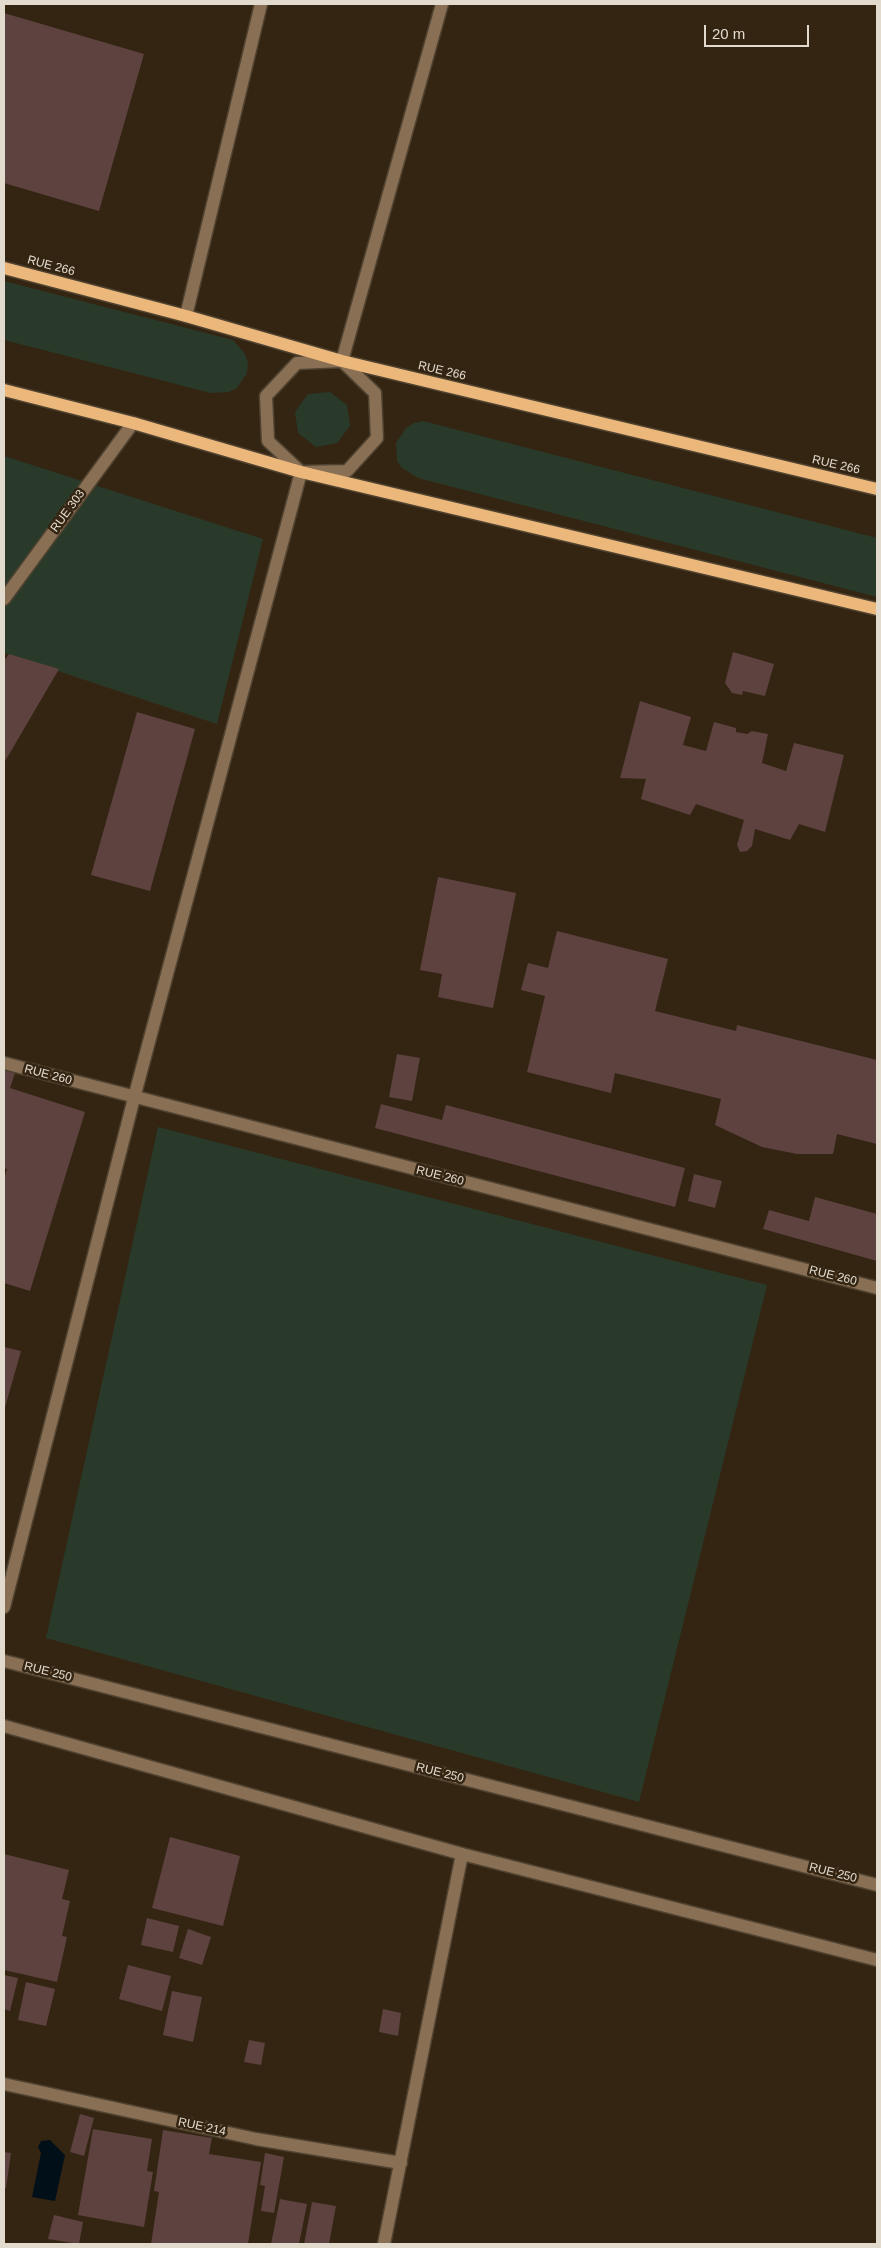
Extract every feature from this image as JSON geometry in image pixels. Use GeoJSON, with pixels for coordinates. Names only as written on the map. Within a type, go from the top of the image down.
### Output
{"type":"FeatureCollection","features":[{"type":"Feature","properties":{"kind":"main road","name":"RUE 266"},"geometry":{"type":"LineString","coordinates":[[4,268],[186,316],[342,361],[877,489]]}},
{"type":"Feature","properties":{"kind":"main road"},"geometry":{"type":"LineString","coordinates":[[4,390],[133,423],[301,472],[877,609]]}},
{"type":"Feature","properties":{"kind":"street"},"geometry":{"type":"LineString","coordinates":[[186,316],[262,4]]}},
{"type":"Feature","properties":{"kind":"street"},"geometry":{"type":"LineString","coordinates":[[342,361],[442,4]]}},
{"type":"Feature","properties":{"kind":"street"},"geometry":{"type":"LineString","coordinates":[[342,361],[375,393],[377,438],[346,471],[301,472],[268,441],[266,396],[297,363],[342,361]]}},
{"type":"Feature","properties":{"kind":"street","name":"RUE 303"},"geometry":{"type":"LineString","coordinates":[[4,599],[133,423]]}},
{"type":"Feature","properties":{"kind":"street"},"geometry":{"type":"LineString","coordinates":[[4,1607],[134,1098],[301,472]]}},
{"type":"Feature","properties":{"kind":"street","name":"RUE 260"},"geometry":{"type":"LineString","coordinates":[[4,1063],[877,1288]]}},
{"type":"Feature","properties":{"kind":"street","name":"RUE 250"},"geometry":{"type":"LineString","coordinates":[[4,1661],[877,1885]]}},
{"type":"Feature","properties":{"kind":"street"},"geometry":{"type":"LineString","coordinates":[[4,1726],[462,1854],[877,1960]]}},
{"type":"Feature","properties":{"kind":"street"},"geometry":{"type":"LineString","coordinates":[[384,2244],[462,1854]]}},
{"type":"Feature","properties":{"kind":"street","name":"RUE 214"},"geometry":{"type":"LineString","coordinates":[[4,2084],[256,2139],[401,2163]]}},
{"type":"Feature","properties":{"kind":"green space"},"geometry":{"type":"Polygon","coordinates":[[[4,281],[233,340],[245,354],[248,363],[247,373],[237,388],[229,392],[211,393],[4,340],[4,281]]]}},
{"type":"Feature","properties":{"kind":"green space"},"geometry":{"type":"Polygon","coordinates":[[[330,392],[347,405],[350,426],[337,443],[316,447],[298,433],[295,412],[308,394],[330,392]]]}},
{"type":"Feature","properties":{"kind":"green space"},"geometry":{"type":"Polygon","coordinates":[[[423,421],[877,538],[877,597],[418,478],[402,468],[397,461],[396,443],[406,428],[414,423],[423,421]]]}},
{"type":"Feature","properties":{"kind":"green space"},"geometry":{"type":"Polygon","coordinates":[[[4,456],[263,539],[217,724],[4,653],[4,456]]]}},
{"type":"Feature","properties":{"kind":"green space"},"geometry":{"type":"Polygon","coordinates":[[[158,1127],[767,1285],[639,1802],[46,1638],[158,1127]]]}},
{"type":"Feature","properties":{"kind":"shaded area"},"geometry":{"type":"Polygon","coordinates":[[[50,2140],[65,2155],[55,2201],[32,2197],[41,2153],[38,2147],[41,2141],[50,2140]]]}},
{"type":"Feature","properties":{"kind":"building"},"geometry":{"type":"Polygon","coordinates":[[[4,13],[144,54],[99,211],[4,183],[4,13]]]}},
{"type":"Feature","properties":{"kind":"building"},"geometry":{"type":"Polygon","coordinates":[[[733,652],[774,664],[765,696],[743,691],[742,695],[732,693],[725,683],[733,652]]]}},
{"type":"Feature","properties":{"kind":"building"},"geometry":{"type":"Polygon","coordinates":[[[9,654],[59,669],[4,763],[4,661],[9,654]]]}},
{"type":"Feature","properties":{"kind":"building"},"geometry":{"type":"Polygon","coordinates":[[[640,701],[691,717],[683,745],[706,751],[714,722],[736,728],[736,732],[747,734],[752,731],[768,734],[762,763],[786,771],[794,743],[844,755],[825,832],[799,824],[790,840],[755,829],[752,846],[747,851],[740,852],[737,845],[744,820],[696,804],[690,815],[641,799],[646,779],[620,778],[640,701]]]}},
{"type":"Feature","properties":{"kind":"building"},"geometry":{"type":"Polygon","coordinates":[[[137,712],[195,729],[150,891],[91,875],[137,712]]]}},
{"type":"Feature","properties":{"kind":"building"},"geometry":{"type":"Polygon","coordinates":[[[438,877],[516,893],[493,1008],[438,997],[442,974],[420,970],[438,877]]]}},
{"type":"Feature","properties":{"kind":"building"},"geometry":{"type":"Polygon","coordinates":[[[557,931],[668,959],[655,1011],[736,1031],[737,1025],[877,1060],[877,1144],[837,1134],[833,1154],[797,1154],[762,1147],[715,1125],[721,1099],[615,1073],[611,1093],[527,1072],[545,996],[521,990],[528,963],[548,968],[557,931]]]}},
{"type":"Feature","properties":{"kind":"building"},"geometry":{"type":"Polygon","coordinates":[[[397,1054],[420,1058],[412,1101],[389,1097],[397,1054]]]}},
{"type":"Feature","properties":{"kind":"building"},"geometry":{"type":"Polygon","coordinates":[[[4,1069],[15,1073],[10,1088],[85,1112],[30,1291],[4,1283],[4,1179],[7,1169],[4,1168],[4,1069]]]}},
{"type":"Feature","properties":{"kind":"building"},"geometry":{"type":"Polygon","coordinates":[[[381,1104],[442,1120],[446,1105],[685,1168],[675,1207],[375,1128],[381,1104]]]}},
{"type":"Feature","properties":{"kind":"building"},"geometry":{"type":"Polygon","coordinates":[[[694,1174],[722,1181],[715,1208],[688,1201],[694,1174]]]}},
{"type":"Feature","properties":{"kind":"building"},"geometry":{"type":"Polygon","coordinates":[[[815,1197],[877,1214],[877,1261],[763,1229],[769,1210],[809,1221],[815,1197]]]}},
{"type":"Feature","properties":{"kind":"building"},"geometry":{"type":"Polygon","coordinates":[[[4,1347],[21,1351],[4,1411],[4,1347]]]}},
{"type":"Feature","properties":{"kind":"building"},"geometry":{"type":"Polygon","coordinates":[[[170,1837],[240,1856],[223,1926],[152,1908],[170,1837]]]}},
{"type":"Feature","properties":{"kind":"building"},"geometry":{"type":"Polygon","coordinates":[[[4,1854],[69,1870],[62,1899],[70,1901],[62,1936],[67,1937],[57,1982],[4,1970],[4,1854]]]}},
{"type":"Feature","properties":{"kind":"building"},"geometry":{"type":"Polygon","coordinates":[[[147,1918],[179,1926],[173,1952],[141,1945],[147,1918]]]}},
{"type":"Feature","properties":{"kind":"building"},"geometry":{"type":"Polygon","coordinates":[[[188,1929],[211,1937],[202,1965],[179,1958],[188,1929]]]}},
{"type":"Feature","properties":{"kind":"building"},"geometry":{"type":"Polygon","coordinates":[[[128,1965],[171,1976],[162,2011],[119,1999],[128,1965]]]}},
{"type":"Feature","properties":{"kind":"building"},"geometry":{"type":"Polygon","coordinates":[[[4,1975],[18,1978],[10,2011],[4,2009],[4,1975]]]}},
{"type":"Feature","properties":{"kind":"building"},"geometry":{"type":"Polygon","coordinates":[[[26,1982],[55,1989],[46,2026],[18,2020],[26,1982]]]}},
{"type":"Feature","properties":{"kind":"building"},"geometry":{"type":"Polygon","coordinates":[[[172,1991],[202,1997],[193,2042],[163,2035],[172,1991]]]}},
{"type":"Feature","properties":{"kind":"building"},"geometry":{"type":"Polygon","coordinates":[[[383,2009],[401,2013],[398,2036],[379,2032],[383,2009]]]}},
{"type":"Feature","properties":{"kind":"building"},"geometry":{"type":"Polygon","coordinates":[[[249,2040],[265,2043],[261,2065],[244,2062],[249,2040]]]}},
{"type":"Feature","properties":{"kind":"building"},"geometry":{"type":"Polygon","coordinates":[[[80,2114],[94,2118],[84,2156],[70,2152],[80,2114]]]}},
{"type":"Feature","properties":{"kind":"building"},"geometry":{"type":"Polygon","coordinates":[[[93,2129],[152,2139],[147,2171],[153,2172],[144,2227],[78,2215],[93,2129]]]}},
{"type":"Feature","properties":{"kind":"building"},"geometry":{"type":"Polygon","coordinates":[[[163,2130],[212,2138],[209,2154],[261,2162],[248,2244],[151,2244],[159,2192],[154,2191],[163,2130]]]}},
{"type":"Feature","properties":{"kind":"building"},"geometry":{"type":"Polygon","coordinates":[[[4,2152],[11,2153],[6,2188],[4,2188],[4,2152]]]}},
{"type":"Feature","properties":{"kind":"building"},"geometry":{"type":"Polygon","coordinates":[[[265,2153],[284,2157],[274,2213],[261,2211],[265,2186],[260,2185],[265,2153]]]}},
{"type":"Feature","properties":{"kind":"building"},"geometry":{"type":"Polygon","coordinates":[[[280,2199],[307,2204],[299,2244],[271,2244],[280,2199]]]}},
{"type":"Feature","properties":{"kind":"building"},"geometry":{"type":"Polygon","coordinates":[[[312,2202],[336,2206],[329,2244],[304,2244],[312,2202]]]}},
{"type":"Feature","properties":{"kind":"building"},"geometry":{"type":"Polygon","coordinates":[[[54,2215],[83,2222],[79,2244],[48,2239],[54,2215]]]}}]}
